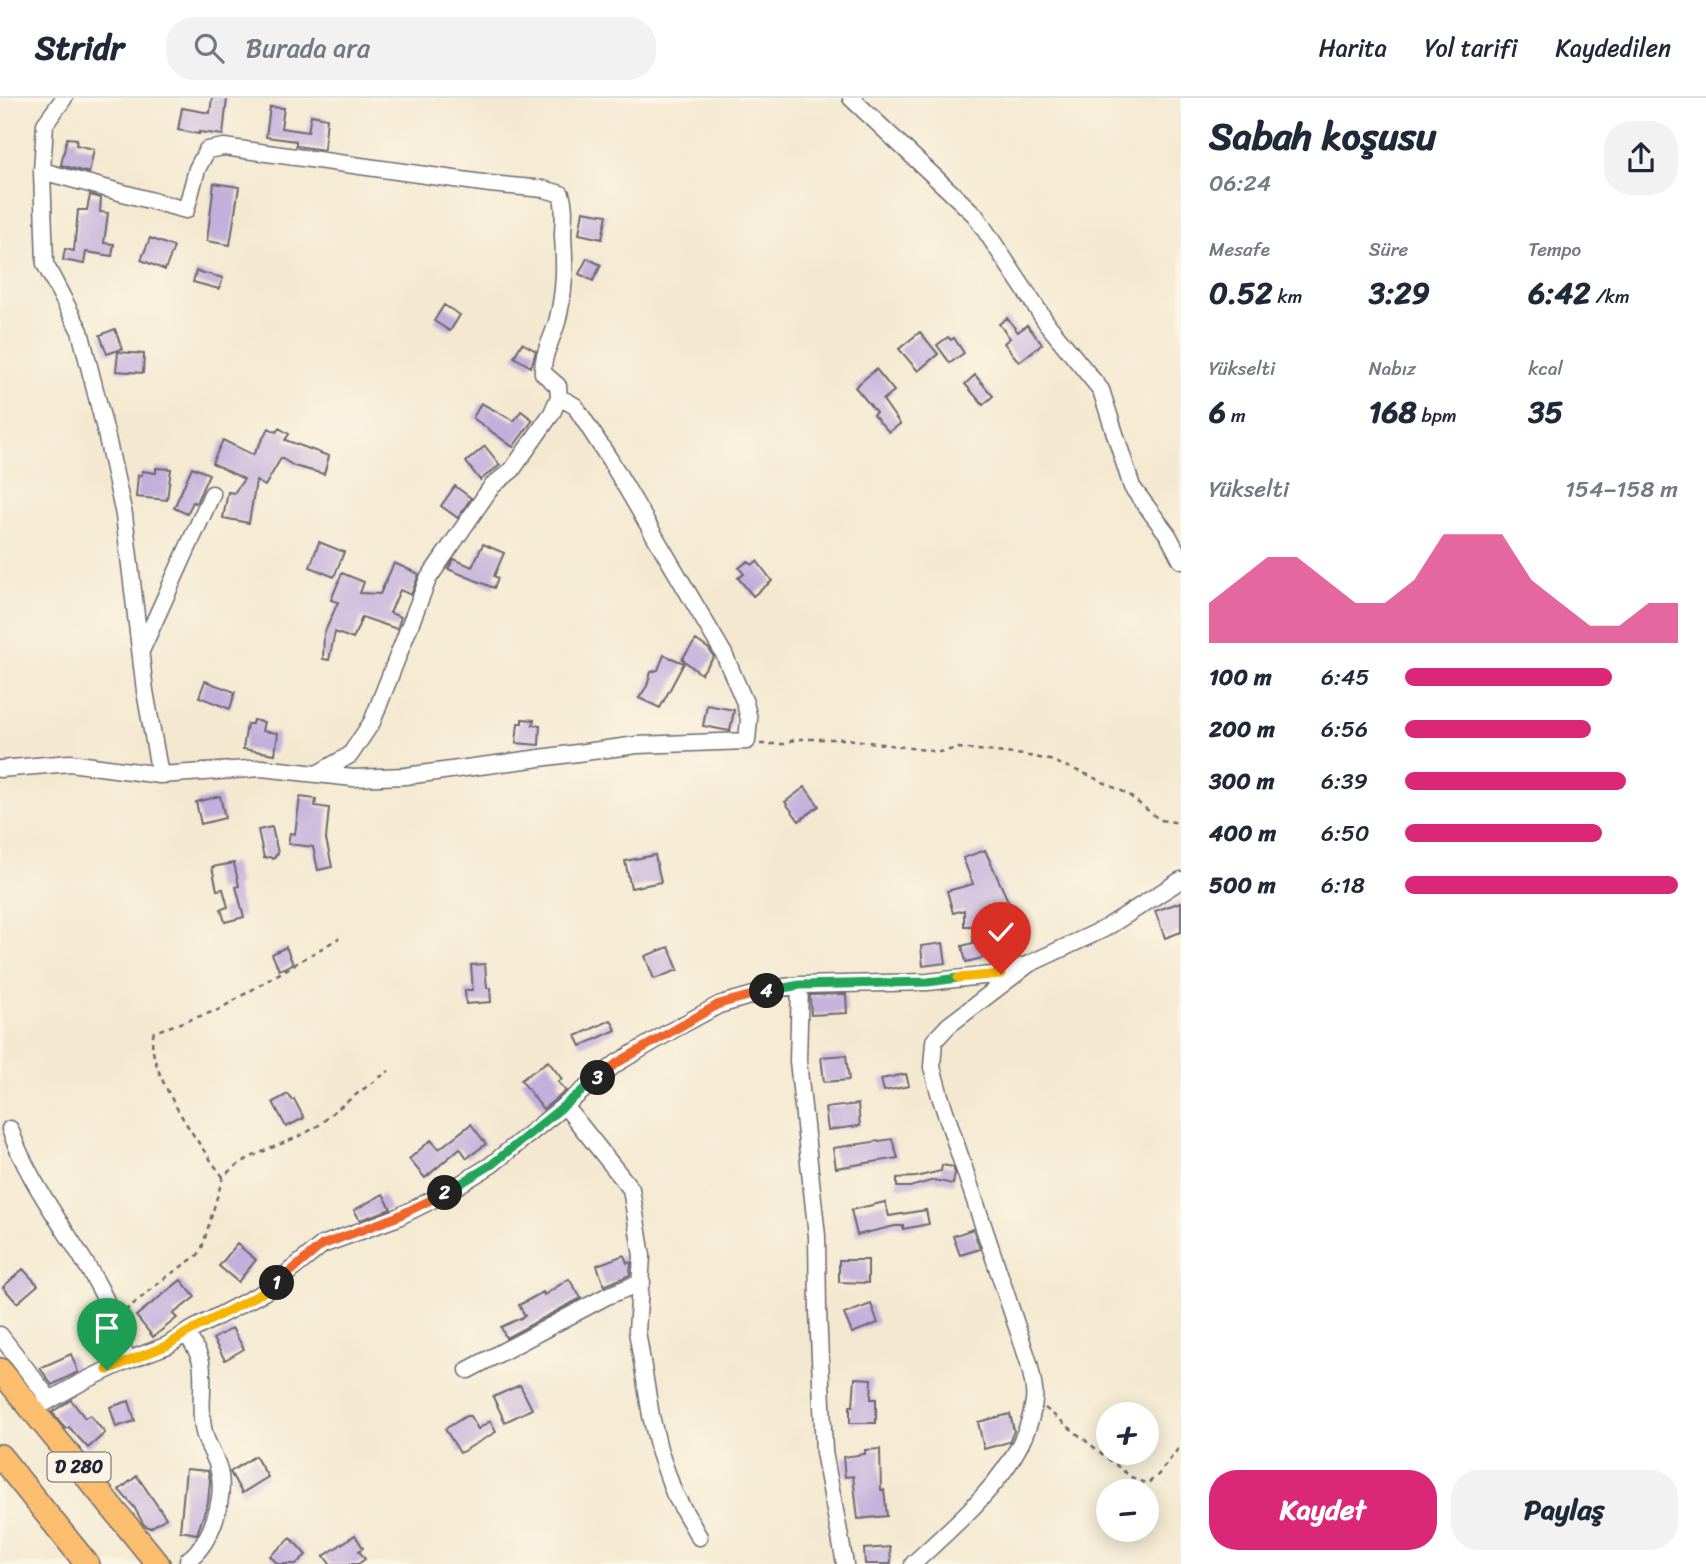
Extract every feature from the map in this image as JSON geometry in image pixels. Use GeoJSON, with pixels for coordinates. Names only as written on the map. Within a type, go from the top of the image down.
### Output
{"type":"FeatureCollection","features":[{"type":"Feature","properties":{"kind":"highway","name":"D 280"},"geometry":{"type":"LineString","coordinates":[[0,1370],[43,1407],[158,1564]]}},
{"type":"Feature","properties":{"kind":"highway","name":"D 280"},"geometry":{"type":"LineString","coordinates":[[1,1459],[87,1564]]}},
{"type":"Feature","properties":{"kind":"street"},"geometry":{"type":"LineString","coordinates":[[64,98],[45,124],[42,171],[45,264],[79,331],[106,433],[124,515],[140,651],[160,775]]}},
{"type":"Feature","properties":{"kind":"street"},"geometry":{"type":"LineString","coordinates":[[851,98],[975,215],[1048,325],[1101,390],[1132,487],[1168,535],[1181,559]]}},
{"type":"Feature","properties":{"kind":"street"},"geometry":{"type":"LineString","coordinates":[[42,171],[186,210],[201,158],[207,150],[224,147],[555,191],[561,194],[564,202],[563,298],[550,345],[543,359],[543,373],[558,386],[559,397],[552,413],[512,470],[492,486],[428,579],[372,722],[350,755],[317,774]]}},
{"type":"Feature","properties":{"kind":"street"},"geometry":{"type":"LineString","coordinates":[[0,769],[70,764],[160,775],[262,768],[353,778],[405,776],[637,746],[747,741],[749,719],[745,703],[724,654],[610,460],[575,406],[559,397]]}},
{"type":"Feature","properties":{"kind":"street"},"geometry":{"type":"LineString","coordinates":[[140,651],[212,494]]}},
{"type":"Feature","properties":{"kind":"street"},"geometry":{"type":"LineString","coordinates":[[0,1335],[43,1407],[126,1361],[168,1345],[264,1292],[322,1245],[396,1217],[444,1194],[491,1165],[617,1063],[719,1004],[778,988],[800,985],[928,982],[1001,974],[1104,929],[1181,880]]}},
{"type":"Feature","properties":{"kind":"street"},"geometry":{"type":"LineString","coordinates":[[913,1564],[1006,1469],[1029,1421],[1035,1399],[1029,1363],[956,1149],[932,1067],[934,1041],[949,1025],[1029,964]]}},
{"type":"Feature","properties":{"kind":"street"},"geometry":{"type":"LineString","coordinates":[[959,978],[972,1007]]}},
{"type":"Feature","properties":{"kind":"street"},"geometry":{"type":"LineString","coordinates":[[800,985],[798,1061],[817,1236],[824,1452],[845,1564]]}},
{"type":"Feature","properties":{"kind":"street"},"geometry":{"type":"LineString","coordinates":[[565,1106],[631,1189],[642,1256],[637,1331],[651,1416],[674,1493],[699,1537]]}},
{"type":"Feature","properties":{"kind":"street"},"geometry":{"type":"LineString","coordinates":[[10,1129],[19,1156],[41,1195],[102,1291],[126,1361]]}},
{"type":"Feature","properties":{"kind":"street"},"geometry":{"type":"LineString","coordinates":[[468,1370],[607,1296],[642,1282]]}},
{"type":"Feature","properties":{"kind":"street"},"geometry":{"type":"LineString","coordinates":[[186,1333],[201,1360],[204,1433],[219,1468],[222,1488],[219,1506],[206,1539],[198,1552],[188,1560]]}},
{"type":"Feature","properties":{"kind":"path"},"geometry":{"type":"LineString","coordinates":[[747,741],[784,744],[796,739],[847,739],[939,752],[959,748],[1024,755],[1050,760],[1087,775],[1126,793],[1160,820],[1181,823]]}},
{"type":"Feature","properties":{"kind":"path"},"geometry":{"type":"LineString","coordinates":[[223,1177],[201,1146],[159,1074],[151,1040],[154,1032],[218,1010],[339,938]]}},
{"type":"Feature","properties":{"kind":"path"},"geometry":{"type":"LineString","coordinates":[[113,1317],[125,1311],[198,1255],[207,1237],[223,1177],[244,1160],[321,1124],[389,1071]]}},
{"type":"Feature","properties":{"kind":"path"},"geometry":{"type":"LineString","coordinates":[[1035,1399],[1131,1477],[1147,1485],[1181,1445]]}},
{"type":"Feature","properties":{"kind":"building"},"geometry":{"type":"Polygon","coordinates":[[[212,98],[227,98],[223,135],[178,130],[182,108],[210,113],[212,98]]]}},
{"type":"Feature","properties":{"kind":"building"},"geometry":{"type":"Polygon","coordinates":[[[270,107],[284,108],[281,128],[308,132],[311,115],[327,118],[324,150],[296,146],[296,141],[266,137],[270,107]]]}},
{"type":"Feature","properties":{"kind":"building"},"geometry":{"type":"Polygon","coordinates":[[[67,138],[77,139],[76,145],[94,149],[89,173],[61,165],[67,138]]]}},
{"type":"Feature","properties":{"kind":"building"},"geometry":{"type":"Polygon","coordinates":[[[214,183],[239,187],[230,245],[207,241],[214,183]]]}},
{"type":"Feature","properties":{"kind":"building"},"geometry":{"type":"Polygon","coordinates":[[[90,195],[101,198],[100,212],[108,213],[104,243],[114,244],[112,256],[86,252],[84,264],[63,260],[65,249],[74,251],[78,210],[87,210],[90,195]]]}},
{"type":"Feature","properties":{"kind":"building"},"geometry":{"type":"Polygon","coordinates":[[[583,211],[607,215],[602,239],[579,234],[583,211]]]}},
{"type":"Feature","properties":{"kind":"building"},"geometry":{"type":"Polygon","coordinates":[[[150,238],[174,247],[165,270],[141,260],[150,238]]]}},
{"type":"Feature","properties":{"kind":"building"},"geometry":{"type":"Polygon","coordinates":[[[587,258],[601,265],[593,281],[579,274],[587,258]]]}},
{"type":"Feature","properties":{"kind":"building"},"geometry":{"type":"Polygon","coordinates":[[[196,271],[223,278],[219,289],[193,282],[196,271]]]}},
{"type":"Feature","properties":{"kind":"building"},"geometry":{"type":"Polygon","coordinates":[[[444,305],[460,315],[450,331],[434,321],[444,305]]]}},
{"type":"Feature","properties":{"kind":"building"},"geometry":{"type":"Polygon","coordinates":[[[1007,318],[1018,332],[1027,325],[1042,344],[1019,362],[1004,343],[1010,338],[999,324],[1007,318]]]}},
{"type":"Feature","properties":{"kind":"building"},"geometry":{"type":"Polygon","coordinates":[[[115,329],[122,349],[107,354],[100,335],[115,329]]]}},
{"type":"Feature","properties":{"kind":"building"},"geometry":{"type":"Polygon","coordinates":[[[920,332],[938,354],[918,371],[899,349],[920,332]]]}},
{"type":"Feature","properties":{"kind":"building"},"geometry":{"type":"Polygon","coordinates":[[[948,337],[951,340],[954,338],[964,353],[950,363],[937,345],[948,337]]]}},
{"type":"Feature","properties":{"kind":"building"},"geometry":{"type":"Polygon","coordinates":[[[522,343],[536,351],[531,367],[514,357],[522,343]]]}},
{"type":"Feature","properties":{"kind":"building"},"geometry":{"type":"Polygon","coordinates":[[[118,352],[144,354],[143,373],[116,371],[118,352]]]}},
{"type":"Feature","properties":{"kind":"building"},"geometry":{"type":"Polygon","coordinates":[[[876,369],[894,391],[883,400],[900,424],[889,432],[873,415],[876,412],[855,387],[876,369]]]}},
{"type":"Feature","properties":{"kind":"building"},"geometry":{"type":"Polygon","coordinates":[[[975,375],[993,396],[983,405],[965,384],[975,375]]]}},
{"type":"Feature","properties":{"kind":"building"},"geometry":{"type":"Polygon","coordinates":[[[481,403],[514,421],[521,411],[533,420],[513,447],[473,418],[481,403]]]}},
{"type":"Feature","properties":{"kind":"building"},"geometry":{"type":"Polygon","coordinates":[[[269,428],[276,432],[279,428],[289,434],[285,440],[329,456],[324,474],[294,466],[281,458],[265,486],[256,481],[249,523],[223,518],[228,492],[234,493],[244,479],[212,463],[223,440],[253,455],[269,428]]]}},
{"type":"Feature","properties":{"kind":"building"},"geometry":{"type":"Polygon","coordinates":[[[485,446],[500,465],[480,480],[466,462],[485,446]]]}},
{"type":"Feature","properties":{"kind":"building"},"geometry":{"type":"Polygon","coordinates":[[[192,467],[209,474],[196,503],[193,502],[187,514],[174,508],[192,467]]]}},
{"type":"Feature","properties":{"kind":"building"},"geometry":{"type":"Polygon","coordinates":[[[156,468],[171,469],[167,500],[136,497],[138,475],[142,475],[142,471],[156,473],[156,468]]]}},
{"type":"Feature","properties":{"kind":"building"},"geometry":{"type":"Polygon","coordinates":[[[455,486],[471,498],[458,518],[441,506],[455,486]]]}},
{"type":"Feature","properties":{"kind":"building"},"geometry":{"type":"Polygon","coordinates":[[[319,542],[344,552],[334,577],[310,567],[319,542]]]}},
{"type":"Feature","properties":{"kind":"building"},"geometry":{"type":"Polygon","coordinates":[[[483,544],[504,553],[494,576],[498,578],[494,588],[448,569],[454,559],[472,567],[483,544]]]}},
{"type":"Feature","properties":{"kind":"building"},"geometry":{"type":"Polygon","coordinates":[[[748,561],[752,565],[757,561],[772,581],[753,596],[738,578],[744,574],[739,568],[748,561]]]}},
{"type":"Feature","properties":{"kind":"building"},"geometry":{"type":"Polygon","coordinates":[[[394,563],[419,574],[411,595],[400,590],[390,613],[401,617],[397,629],[362,617],[353,639],[335,632],[329,660],[323,659],[324,634],[338,602],[331,600],[342,573],[364,582],[360,593],[380,594],[394,563]]]}},
{"type":"Feature","properties":{"kind":"building"},"geometry":{"type":"Polygon","coordinates":[[[696,640],[709,649],[714,657],[701,674],[682,659],[696,640]]]}},
{"type":"Feature","properties":{"kind":"building"},"geometry":{"type":"Polygon","coordinates":[[[664,655],[684,663],[660,708],[639,698],[647,686],[651,672],[658,670],[664,655]]]}},
{"type":"Feature","properties":{"kind":"building"},"geometry":{"type":"Polygon","coordinates":[[[205,681],[235,692],[230,709],[199,697],[205,681]]]}},
{"type":"Feature","properties":{"kind":"building"},"geometry":{"type":"Polygon","coordinates":[[[707,705],[734,710],[730,731],[703,726],[707,705]]]}},
{"type":"Feature","properties":{"kind":"building"},"geometry":{"type":"Polygon","coordinates":[[[522,719],[534,720],[533,725],[540,725],[539,745],[516,743],[518,723],[522,723],[522,719]]]}},
{"type":"Feature","properties":{"kind":"building"},"geometry":{"type":"Polygon","coordinates":[[[253,720],[264,722],[262,731],[278,733],[275,754],[243,749],[247,724],[252,724],[253,720]]]}},
{"type":"Feature","properties":{"kind":"building"},"geometry":{"type":"Polygon","coordinates":[[[805,787],[819,806],[799,821],[785,802],[805,787]]]}},
{"type":"Feature","properties":{"kind":"building"},"geometry":{"type":"Polygon","coordinates":[[[220,796],[225,818],[201,824],[196,802],[220,796]]]}},
{"type":"Feature","properties":{"kind":"building"},"geometry":{"type":"Polygon","coordinates":[[[300,797],[316,799],[315,806],[329,808],[326,839],[332,867],[318,870],[313,847],[288,844],[290,833],[295,834],[300,797]]]}},
{"type":"Feature","properties":{"kind":"building"},"geometry":{"type":"Polygon","coordinates":[[[272,827],[278,853],[273,859],[264,858],[258,830],[272,827]]]}},
{"type":"Feature","properties":{"kind":"building"},"geometry":{"type":"Polygon","coordinates":[[[985,850],[1009,903],[1011,910],[1003,912],[1019,952],[1000,958],[999,954],[966,962],[962,946],[973,943],[973,926],[964,926],[964,910],[953,913],[947,891],[973,884],[963,858],[985,850]]]}},
{"type":"Feature","properties":{"kind":"building"},"geometry":{"type":"Polygon","coordinates":[[[655,855],[661,882],[631,888],[625,861],[655,855]]]}},
{"type":"Feature","properties":{"kind":"building"},"geometry":{"type":"Polygon","coordinates":[[[234,863],[239,886],[236,887],[244,917],[225,922],[221,909],[228,907],[223,889],[217,890],[212,867],[234,863]]]}},
{"type":"Feature","properties":{"kind":"building"},"geometry":{"type":"Polygon","coordinates":[[[1181,902],[1181,932],[1165,938],[1155,911],[1181,902]]]}},
{"type":"Feature","properties":{"kind":"building"},"geometry":{"type":"Polygon","coordinates":[[[943,943],[946,963],[923,966],[921,946],[943,943]]]}},
{"type":"Feature","properties":{"kind":"building"},"geometry":{"type":"Polygon","coordinates":[[[286,947],[293,964],[279,970],[272,954],[286,947]]]}},
{"type":"Feature","properties":{"kind":"building"},"geometry":{"type":"Polygon","coordinates":[[[669,947],[678,970],[654,979],[645,956],[669,947]]]}},
{"type":"Feature","properties":{"kind":"building"},"geometry":{"type":"Polygon","coordinates":[[[485,964],[491,1002],[466,1004],[465,990],[473,990],[471,965],[485,964]]]}},
{"type":"Feature","properties":{"kind":"building"},"geometry":{"type":"Polygon","coordinates":[[[846,994],[847,1013],[811,1015],[810,995],[846,994]]]}},
{"type":"Feature","properties":{"kind":"building"},"geometry":{"type":"Polygon","coordinates":[[[611,1020],[616,1030],[581,1046],[576,1036],[611,1020]]]}},
{"type":"Feature","properties":{"kind":"building"},"geometry":{"type":"Polygon","coordinates":[[[846,1055],[849,1080],[824,1082],[821,1057],[846,1055]]]}},
{"type":"Feature","properties":{"kind":"building"},"geometry":{"type":"Polygon","coordinates":[[[548,1061],[562,1079],[558,1082],[566,1091],[543,1109],[521,1080],[548,1061]]]}},
{"type":"Feature","properties":{"kind":"building"},"geometry":{"type":"Polygon","coordinates":[[[906,1074],[909,1086],[884,1091],[881,1079],[906,1074]]]}},
{"type":"Feature","properties":{"kind":"building"},"geometry":{"type":"Polygon","coordinates":[[[288,1094],[294,1099],[304,1118],[286,1127],[273,1102],[288,1094]]]}},
{"type":"Feature","properties":{"kind":"building"},"geometry":{"type":"Polygon","coordinates":[[[858,1104],[860,1126],[828,1130],[825,1108],[858,1104]]]}},
{"type":"Feature","properties":{"kind":"building"},"geometry":{"type":"Polygon","coordinates":[[[471,1124],[486,1144],[467,1158],[460,1148],[425,1178],[409,1159],[431,1140],[439,1149],[471,1124]]]}},
{"type":"Feature","properties":{"kind":"building"},"geometry":{"type":"Polygon","coordinates":[[[892,1139],[898,1158],[836,1168],[833,1148],[892,1139]]]}},
{"type":"Feature","properties":{"kind":"building"},"geometry":{"type":"Polygon","coordinates":[[[942,1165],[953,1167],[953,1184],[934,1180],[910,1187],[897,1187],[897,1178],[941,1171],[942,1165]]]}},
{"type":"Feature","properties":{"kind":"building"},"geometry":{"type":"Polygon","coordinates":[[[383,1194],[391,1209],[360,1220],[354,1210],[383,1194]]]}},
{"type":"Feature","properties":{"kind":"building"},"geometry":{"type":"Polygon","coordinates":[[[885,1202],[889,1216],[926,1210],[929,1224],[903,1229],[903,1226],[895,1226],[857,1235],[851,1210],[885,1202]]]}},
{"type":"Feature","properties":{"kind":"building"},"geometry":{"type":"Polygon","coordinates":[[[973,1229],[980,1249],[960,1255],[953,1236],[973,1229]]]}},
{"type":"Feature","properties":{"kind":"building"},"geometry":{"type":"Polygon","coordinates":[[[237,1244],[256,1260],[238,1282],[219,1266],[237,1244]]]}},
{"type":"Feature","properties":{"kind":"building"},"geometry":{"type":"Polygon","coordinates":[[[624,1255],[627,1263],[631,1262],[630,1275],[604,1286],[597,1265],[624,1255]]]}},
{"type":"Feature","properties":{"kind":"building"},"geometry":{"type":"Polygon","coordinates":[[[839,1260],[868,1260],[868,1283],[839,1282],[839,1260]]]}},
{"type":"Feature","properties":{"kind":"building"},"geometry":{"type":"Polygon","coordinates":[[[23,1269],[38,1285],[17,1303],[3,1287],[23,1269]]]}},
{"type":"Feature","properties":{"kind":"building"},"geometry":{"type":"Polygon","coordinates":[[[569,1279],[581,1298],[506,1338],[501,1327],[525,1316],[519,1305],[543,1292],[544,1295],[569,1279]]]}},
{"type":"Feature","properties":{"kind":"building"},"geometry":{"type":"Polygon","coordinates":[[[181,1280],[195,1297],[173,1314],[177,1318],[153,1337],[136,1316],[181,1280]]]}},
{"type":"Feature","properties":{"kind":"building"},"geometry":{"type":"Polygon","coordinates":[[[871,1304],[878,1323],[852,1333],[844,1314],[871,1304]]]}},
{"type":"Feature","properties":{"kind":"building"},"geometry":{"type":"Polygon","coordinates":[[[232,1328],[244,1349],[225,1360],[213,1339],[232,1328]]]}},
{"type":"Feature","properties":{"kind":"building"},"geometry":{"type":"Polygon","coordinates":[[[71,1354],[78,1372],[52,1385],[40,1368],[71,1354]]]}},
{"type":"Feature","properties":{"kind":"building"},"geometry":{"type":"Polygon","coordinates":[[[855,1378],[872,1379],[871,1399],[876,1399],[876,1423],[850,1423],[855,1378]]]}},
{"type":"Feature","properties":{"kind":"building"},"geometry":{"type":"Polygon","coordinates":[[[520,1385],[532,1409],[505,1422],[493,1397],[520,1385]]]}},
{"type":"Feature","properties":{"kind":"building"},"geometry":{"type":"Polygon","coordinates":[[[71,1400],[85,1418],[90,1415],[105,1433],[88,1448],[69,1427],[66,1429],[52,1412],[71,1400]]]}},
{"type":"Feature","properties":{"kind":"building"},"geometry":{"type":"Polygon","coordinates":[[[129,1401],[135,1421],[116,1427],[110,1407],[129,1401]]]}},
{"type":"Feature","properties":{"kind":"building"},"geometry":{"type":"Polygon","coordinates":[[[1010,1414],[1014,1431],[1009,1442],[984,1449],[978,1422],[1010,1414]]]}},
{"type":"Feature","properties":{"kind":"building"},"geometry":{"type":"Polygon","coordinates":[[[470,1416],[478,1429],[490,1421],[496,1432],[460,1453],[445,1429],[470,1416]]]}},
{"type":"Feature","properties":{"kind":"building"},"geometry":{"type":"Polygon","coordinates":[[[880,1449],[881,1490],[884,1490],[887,1516],[858,1519],[853,1476],[845,1477],[843,1457],[865,1454],[865,1450],[880,1449]]]}},
{"type":"Feature","properties":{"kind":"building"},"geometry":{"type":"Polygon","coordinates":[[[255,1456],[268,1477],[242,1493],[230,1472],[255,1456]]]}},
{"type":"Feature","properties":{"kind":"building"},"geometry":{"type":"Polygon","coordinates":[[[186,1469],[208,1471],[210,1480],[208,1502],[197,1534],[180,1531],[186,1469]]]}},
{"type":"Feature","properties":{"kind":"building"},"geometry":{"type":"Polygon","coordinates":[[[137,1476],[166,1518],[150,1528],[144,1525],[134,1507],[119,1490],[137,1476]]]}},
{"type":"Feature","properties":{"kind":"building"},"geometry":{"type":"Polygon","coordinates":[[[355,1535],[363,1548],[359,1551],[365,1559],[358,1564],[330,1564],[324,1556],[355,1535]]]}},
{"type":"Feature","properties":{"kind":"building"},"geometry":{"type":"Polygon","coordinates":[[[291,1538],[306,1555],[296,1564],[278,1564],[270,1556],[291,1538]]]}},
{"type":"Feature","properties":{"kind":"building"},"geometry":{"type":"Polygon","coordinates":[[[890,1547],[891,1564],[865,1564],[864,1549],[890,1547]]]}},
{"type":"Feature","properties":{"kind":"route"},"geometry":{"type":"LineString","coordinates":[[107,1370],[168,1345],[264,1292],[322,1245],[396,1217],[444,1194],[491,1165],[617,1063],[719,1004],[778,988],[800,985],[928,982],[1001,974]]}}]}
